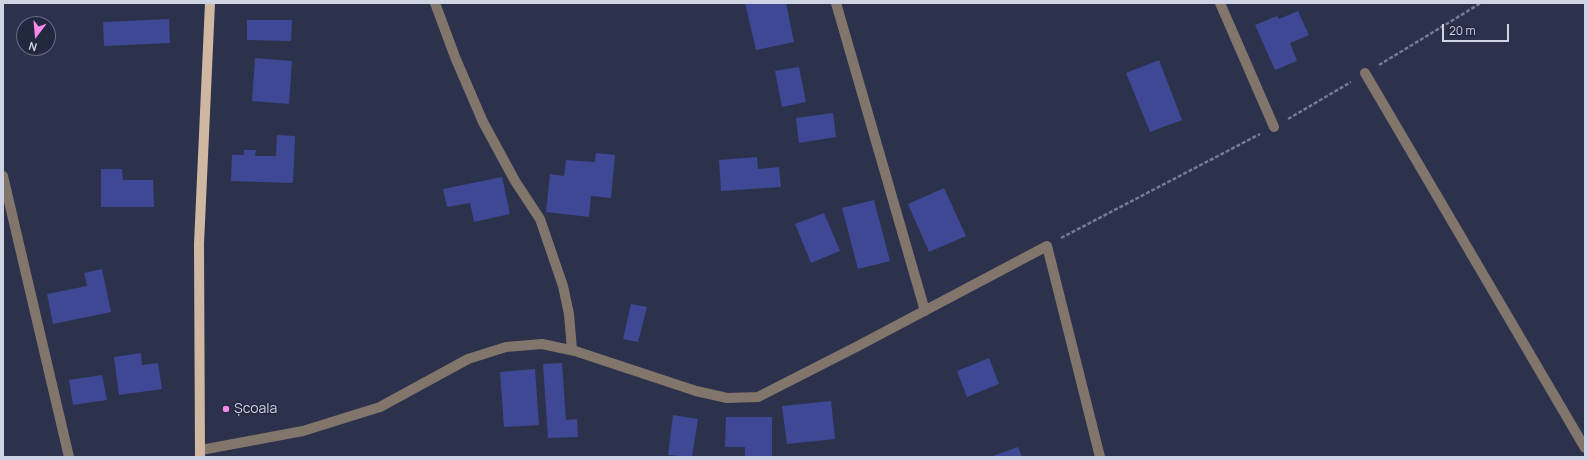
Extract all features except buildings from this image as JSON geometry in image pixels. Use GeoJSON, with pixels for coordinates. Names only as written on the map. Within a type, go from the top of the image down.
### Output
{"type":"FeatureCollection","features":[{"type":"Feature","properties":{"kind":"main road"},"geometry":{"type":"LineString","coordinates":[[200,454],[199,244],[210,3]]}},
{"type":"Feature","properties":{"kind":"street"},"geometry":{"type":"LineString","coordinates":[[435,3],[455,58],[483,122],[515,181],[540,219],[563,286],[569,314],[572,350],[575,351]]}},
{"type":"Feature","properties":{"kind":"street"},"geometry":{"type":"LineString","coordinates":[[836,3],[925,311]]}},
{"type":"Feature","properties":{"kind":"street"},"geometry":{"type":"LineString","coordinates":[[1220,3],[1274,127]]}},
{"type":"Feature","properties":{"kind":"street"},"geometry":{"type":"LineString","coordinates":[[1365,73],[1585,448]]}},
{"type":"Feature","properties":{"kind":"street"},"geometry":{"type":"LineString","coordinates":[[3,176],[69,457]]}},
{"type":"Feature","properties":{"kind":"street"},"geometry":{"type":"LineString","coordinates":[[200,454],[303,431],[380,407],[468,359],[506,347],[542,344],[575,351],[696,391],[727,398],[758,396],[791,381],[1047,246],[1100,457]]}},
{"type":"Feature","properties":{"kind":"place","name":"Școala"},"geometry":{"type":"Point","coordinates":[226,409]}}]}
